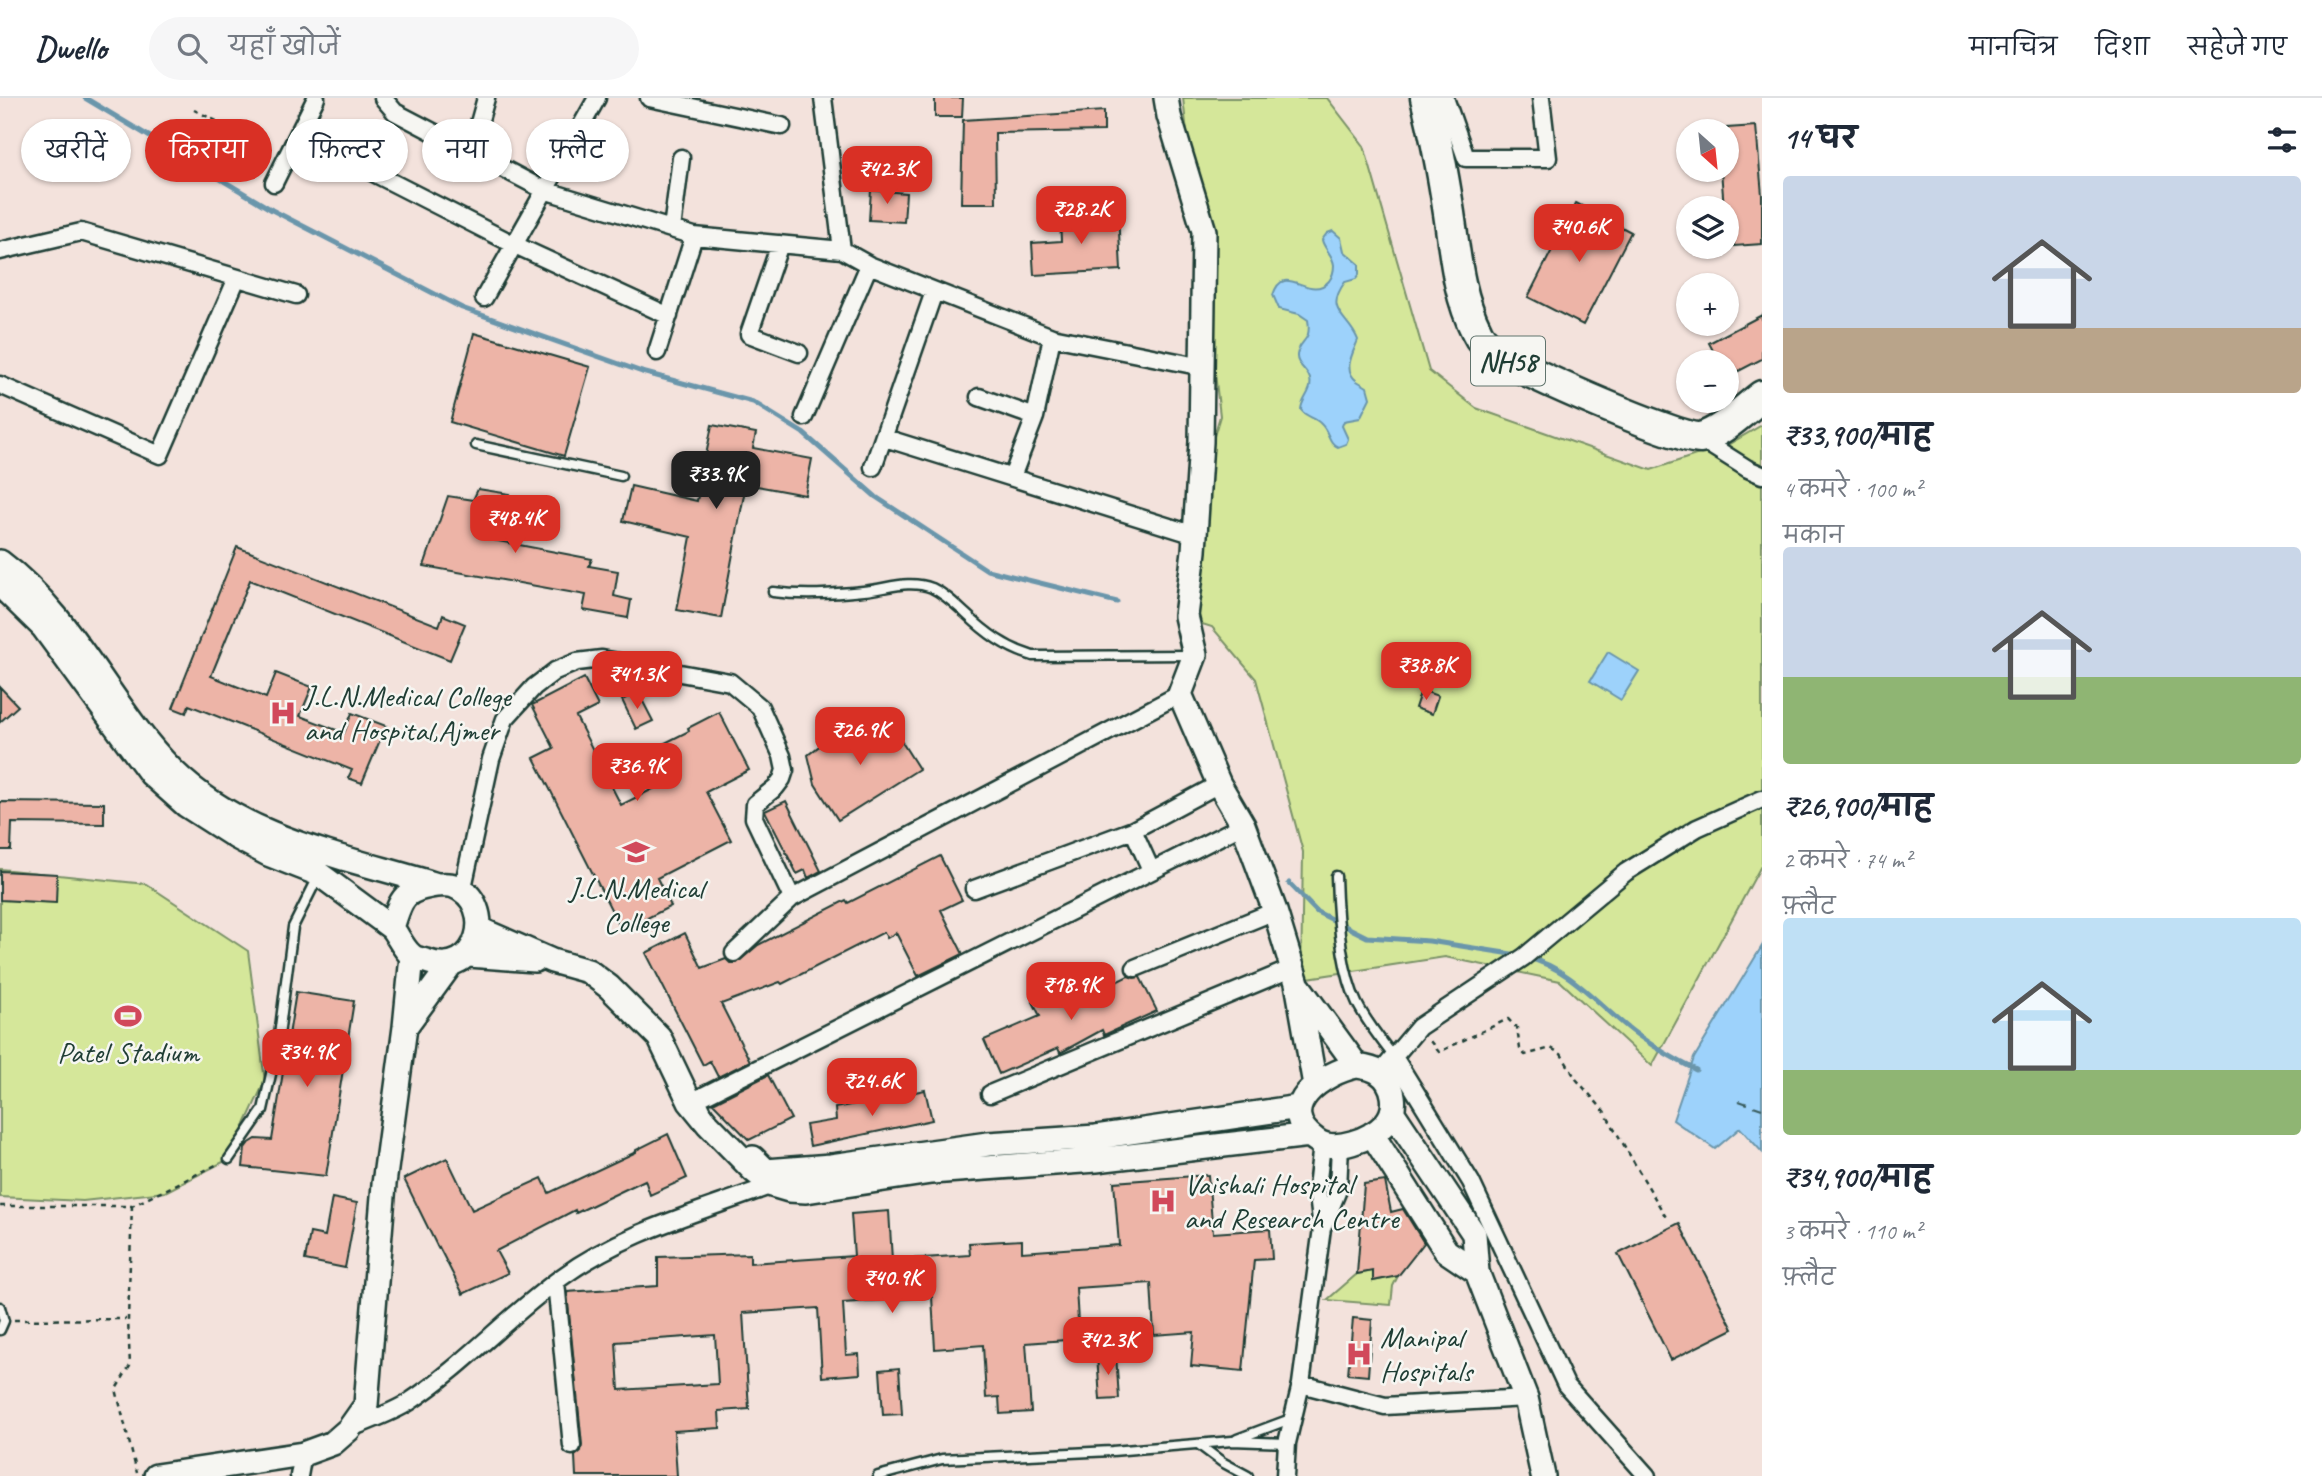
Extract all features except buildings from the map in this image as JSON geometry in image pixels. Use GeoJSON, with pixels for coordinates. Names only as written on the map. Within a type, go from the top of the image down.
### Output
{"type":"FeatureCollection","features":[{"type":"Feature","properties":{"kind":"highway","name":"NH58"},"geometry":{"type":"LineString","coordinates":[[1426,98],[1437,143],[1458,277],[1466,311],[1479,336],[1497,355],[1517,367],[1678,434],[1699,438]]}},
{"type":"Feature","properties":{"kind":"highway"},"geometry":{"type":"LineString","coordinates":[[1699,438],[1716,431],[1762,396]]}},
{"type":"Feature","properties":{"kind":"street"},"geometry":{"type":"LineString","coordinates":[[306,119],[316,98]]}},
{"type":"Feature","properties":{"kind":"street"},"geometry":{"type":"LineString","coordinates":[[383,98],[395,112],[422,126]]}},
{"type":"Feature","properties":{"kind":"street"},"geometry":{"type":"LineString","coordinates":[[480,119],[486,98]]}},
{"type":"Feature","properties":{"kind":"street"},"geometry":{"type":"LineString","coordinates":[[484,298],[597,98]]}},
{"type":"Feature","properties":{"kind":"street"},"geometry":{"type":"LineString","coordinates":[[649,98],[713,105],[782,126]]}},
{"type":"Feature","properties":{"kind":"street"},"geometry":{"type":"LineString","coordinates":[[823,98],[842,250]]}},
{"type":"Feature","properties":{"kind":"street"},"geometry":{"type":"LineString","coordinates":[[734,953],[792,898],[1180,694],[1195,654],[1186,616],[1195,535],[1203,367],[1204,231],[1166,98]]}},
{"type":"Feature","properties":{"kind":"street"},"geometry":{"type":"LineString","coordinates":[[1445,98],[1466,158],[1548,158],[1541,98]]}},
{"type":"Feature","properties":{"kind":"street"},"geometry":{"type":"LineString","coordinates":[[672,229],[681,158]]}},
{"type":"Feature","properties":{"kind":"street"},"geometry":{"type":"LineString","coordinates":[[274,183],[286,162]]}},
{"type":"Feature","properties":{"kind":"street"},"geometry":{"type":"LineString","coordinates":[[512,174],[544,191],[694,236],[842,250],[869,265],[934,292],[1052,337],[1203,367]]}},
{"type":"Feature","properties":{"kind":"street"},"geometry":{"type":"LineString","coordinates":[[391,182],[514,245],[669,316]]}},
{"type":"Feature","properties":{"kind":"street"},"geometry":{"type":"LineString","coordinates":[[0,251],[81,232],[296,295]]}},
{"type":"Feature","properties":{"kind":"street"},"geometry":{"type":"LineString","coordinates":[[657,352],[694,236]]}},
{"type":"Feature","properties":{"kind":"street"},"geometry":{"type":"LineString","coordinates":[[780,244],[749,334],[799,353]]}},
{"type":"Feature","properties":{"kind":"street"},"geometry":{"type":"LineString","coordinates":[[804,417],[869,265]]}},
{"type":"Feature","properties":{"kind":"street"},"geometry":{"type":"LineString","coordinates":[[0,385],[160,456],[237,278]]}},
{"type":"Feature","properties":{"kind":"street"},"geometry":{"type":"LineString","coordinates":[[873,467],[934,292]]}},
{"type":"Feature","properties":{"kind":"street"},"geometry":{"type":"LineString","coordinates":[[1012,477],[1035,417],[1052,337]]}},
{"type":"Feature","properties":{"kind":"street"},"geometry":{"type":"LineString","coordinates":[[979,397],[1035,417]]}},
{"type":"Feature","properties":{"kind":"street"},"geometry":{"type":"LineString","coordinates":[[885,438],[1195,535]]}},
{"type":"Feature","properties":{"kind":"street"},"geometry":{"type":"LineString","coordinates":[[1699,438],[1762,475]]}},
{"type":"Feature","properties":{"kind":"street"},"geometry":{"type":"LineString","coordinates":[[0,562],[39,598],[95,668],[140,731],[172,769],[195,789],[234,814],[317,851],[437,885]]}},
{"type":"Feature","properties":{"kind":"street"},"geometry":{"type":"LineString","coordinates":[[0,585],[43,627],[151,774],[186,805],[268,854],[320,874],[392,928],[412,956],[435,965],[460,960],[552,961]]}},
{"type":"Feature","properties":{"kind":"street"},"geometry":{"type":"LineString","coordinates":[[462,891],[491,760],[505,719],[534,687],[555,671],[577,662],[601,659],[730,682],[760,707],[785,769],[776,787],[755,804],[754,818],[792,898]]}},
{"type":"Feature","properties":{"kind":"street"},"geometry":{"type":"LineString","coordinates":[[1180,694],[1219,783],[1243,825],[1275,911],[1295,975],[1315,1085]]}},
{"type":"Feature","properties":{"kind":"street"},"geometry":{"type":"LineString","coordinates":[[974,889],[1133,830],[1219,783]]}},
{"type":"Feature","properties":{"kind":"street"},"geometry":{"type":"LineString","coordinates":[[1284,1476],[1287,1443],[1301,1384],[1322,1228],[1338,1190],[1324,1142],[1299,1115],[1304,1096],[1315,1085],[1342,1069],[1387,1065],[1419,1027],[1524,957],[1626,872],[1697,828],[1762,799]]}},
{"type":"Feature","properties":{"kind":"street"},"geometry":{"type":"LineString","coordinates":[[689,1090],[1243,825]]}},
{"type":"Feature","properties":{"kind":"street"},"geometry":{"type":"LineString","coordinates":[[1133,830],[1151,870]]}},
{"type":"Feature","properties":{"kind":"street"},"geometry":{"type":"LineString","coordinates":[[392,928],[405,895],[422,887],[437,885],[453,886],[473,901],[479,929],[477,940],[405,1027]]}},
{"type":"Feature","properties":{"kind":"street"},"geometry":{"type":"LineString","coordinates":[[1135,968],[1275,911]]}},
{"type":"Feature","properties":{"kind":"street"},"geometry":{"type":"LineString","coordinates":[[479,929],[552,961],[588,971],[626,1002],[659,1037],[689,1090],[766,1171],[930,1161]]}},
{"type":"Feature","properties":{"kind":"street"},"geometry":{"type":"LineString","coordinates":[[156,1476],[301,1465],[349,1429],[366,1405],[384,1184],[412,956]]}},
{"type":"Feature","properties":{"kind":"street"},"geometry":{"type":"LineString","coordinates":[[1295,975],[1357,1066]]}},
{"type":"Feature","properties":{"kind":"street"},"geometry":{"type":"LineString","coordinates":[[990,1094],[1295,975]]}},
{"type":"Feature","properties":{"kind":"street"},"geometry":{"type":"LineString","coordinates":[[689,1090],[690,1102],[753,1170],[772,1185],[806,1191],[988,1144],[1096,1148],[1324,1142],[1372,1134],[1385,1124],[1393,1112],[1393,1091],[1387,1065]]}},
{"type":"Feature","properties":{"kind":"street"},"geometry":{"type":"LineString","coordinates":[[1387,1065],[1471,1182],[1566,1385],[1647,1476]]}},
{"type":"Feature","properties":{"kind":"street"},"geometry":{"type":"LineString","coordinates":[[1096,1148],[1299,1107]]}},
{"type":"Feature","properties":{"kind":"street"},"geometry":{"type":"LineString","coordinates":[[1393,1112],[1475,1234],[1477,1272],[1526,1398],[1543,1476]]}},
{"type":"Feature","properties":{"kind":"street"},"geometry":{"type":"LineString","coordinates":[[1372,1134],[1446,1251],[1477,1272]]}},
{"type":"Feature","properties":{"kind":"street"},"geometry":{"type":"LineString","coordinates":[[349,1429],[408,1403],[556,1282],[607,1249],[662,1224],[772,1185]]}},
{"type":"Feature","properties":{"kind":"street"},"geometry":{"type":"LineString","coordinates":[[556,1282],[572,1446]]}},
{"type":"Feature","properties":{"kind":"street"},"geometry":{"type":"LineString","coordinates":[[1301,1384],[1385,1406],[1526,1398]]}},
{"type":"Feature","properties":{"kind":"lane"},"geometry":{"type":"LineString","coordinates":[[476,445],[621,475]]}},
{"type":"Feature","properties":{"kind":"lane"},"geometry":{"type":"LineString","coordinates":[[772,592],[804,596],[867,591],[904,584],[920,585],[934,589],[950,599],[998,641],[1013,650],[1033,656],[1195,654]]}},
{"type":"Feature","properties":{"kind":"lane"},"geometry":{"type":"LineString","coordinates":[[229,1159],[263,1110],[278,1043],[293,927],[320,874]]}},
{"type":"Feature","properties":{"kind":"lane"},"geometry":{"type":"LineString","coordinates":[[1336,876],[1342,944],[1356,1001],[1371,1026],[1387,1065]]}},
{"type":"Feature","properties":{"kind":"lane"},"geometry":{"type":"LineString","coordinates":[[0,1307],[4,1321],[0,1330]]}},
{"type":"Feature","properties":{"kind":"lane"},"geometry":{"type":"LineString","coordinates":[[1232,1441],[1293,1418]]}},
{"type":"Feature","properties":{"kind":"lane"},"geometry":{"type":"LineString","coordinates":[[878,1476],[942,1459],[1112,1451],[1232,1441],[1287,1443]]}},
{"type":"Feature","properties":{"kind":"lane"},"geometry":{"type":"LineString","coordinates":[[1198,1444],[1248,1476]]}},
{"type":"Feature","properties":{"kind":"path"},"geometry":{"type":"LineString","coordinates":[[194,110],[286,156]]}},
{"type":"Feature","properties":{"kind":"path"},"geometry":{"type":"LineString","coordinates":[[1419,1027],[1439,1052],[1508,1019],[1517,1028],[1520,1049],[1525,1055],[1551,1048],[1556,1050],[1576,1079],[1604,1111],[1667,1219]]}},
{"type":"Feature","properties":{"kind":"path"},"geometry":{"type":"LineString","coordinates":[[0,1206],[132,1206],[229,1159]]}},
{"type":"Feature","properties":{"kind":"path"},"geometry":{"type":"LineString","coordinates":[[132,1206],[128,1318],[130,1366],[116,1389],[137,1476]]}},
{"type":"Feature","properties":{"kind":"path"},"geometry":{"type":"LineString","coordinates":[[4,1321],[128,1318]]}},
{"type":"Feature","properties":{"kind":"green space"},"geometry":{"type":"Polygon","coordinates":[[[1183,98],[1327,98],[1364,146],[1429,371],[1476,408],[1651,470],[1729,444],[1762,425],[1762,864],[1652,1066],[1560,981],[1445,957],[1301,979],[1303,852],[1256,679],[1212,627],[1180,617],[1186,486],[1214,436],[1220,416],[1183,98]]]}},
{"type":"Feature","properties":{"kind":"green space","name":"Patel Stadium"},"geometry":{"type":"Polygon","coordinates":[[[0,869],[146,884],[248,951],[265,1081],[229,1159],[165,1192],[83,1201],[0,1197],[0,869]]]}},
{"type":"Feature","properties":{"kind":"green space"},"geometry":{"type":"Polygon","coordinates":[[[1373,1271],[1373,1281],[1398,1276],[1393,1286],[1391,1305],[1327,1300],[1357,1274],[1373,1271]]]}},
{"type":"Feature","properties":{"kind":"water"},"geometry":{"type":"Polygon","coordinates":[[[1333,231],[1341,238],[1344,251],[1359,264],[1359,275],[1356,279],[1345,282],[1336,300],[1340,313],[1358,340],[1350,361],[1350,372],[1357,381],[1367,387],[1370,398],[1360,418],[1344,421],[1342,426],[1348,439],[1346,444],[1338,447],[1332,443],[1321,424],[1301,410],[1310,384],[1309,376],[1298,362],[1297,355],[1307,337],[1308,320],[1299,314],[1279,309],[1273,295],[1278,285],[1284,281],[1313,288],[1329,281],[1334,265],[1322,240],[1327,233],[1333,231]]]}},
{"type":"Feature","properties":{"kind":"water"},"geometry":{"type":"Polygon","coordinates":[[[1608,652],[1639,671],[1621,700],[1590,681],[1608,652]]]}},
{"type":"Feature","properties":{"kind":"water"},"geometry":{"type":"Polygon","coordinates":[[[1762,946],[1762,1152],[1740,1128],[1715,1149],[1673,1120],[1694,1058],[1762,946]]]}},
{"type":"Feature","properties":{"kind":"waterway"},"geometry":{"type":"LineString","coordinates":[[85,98],[272,210],[462,308],[642,372],[753,402],[803,433],[876,497],[987,570],[1117,602]]}},
{"type":"Feature","properties":{"kind":"waterway"},"geometry":{"type":"LineString","coordinates":[[1289,883],[1317,912],[1367,937],[1429,941],[1518,955]]}},
{"type":"Feature","properties":{"kind":"waterway"},"geometry":{"type":"LineString","coordinates":[[1528,958],[1544,963],[1573,980],[1639,1036],[1696,1070]]}},
{"type":"Feature","properties":{"kind":"ferry route"},"geometry":{"type":"LineString","coordinates":[[1739,1101],[1762,1109]]}},
{"type":"Feature","properties":{"kind":"place","name":"J.L.N.Medical College and Hospital,Ajmer"},"geometry":{"type":"Point","coordinates":[283,713]}},
{"type":"Feature","properties":{"kind":"place","name":"J.L.N.Medical College"},"geometry":{"type":"Point","coordinates":[636,852]}},
{"type":"Feature","properties":{"kind":"place","name":"Patel Stadium"},"geometry":{"type":"Point","coordinates":[128,1016]}},
{"type":"Feature","properties":{"kind":"place","name":"Vaishali Hospital and Research Centre"},"geometry":{"type":"Point","coordinates":[1163,1201]}},
{"type":"Feature","properties":{"kind":"place","name":"Manipal Hospitals"},"geometry":{"type":"Point","coordinates":[1359,1354]}}]}
